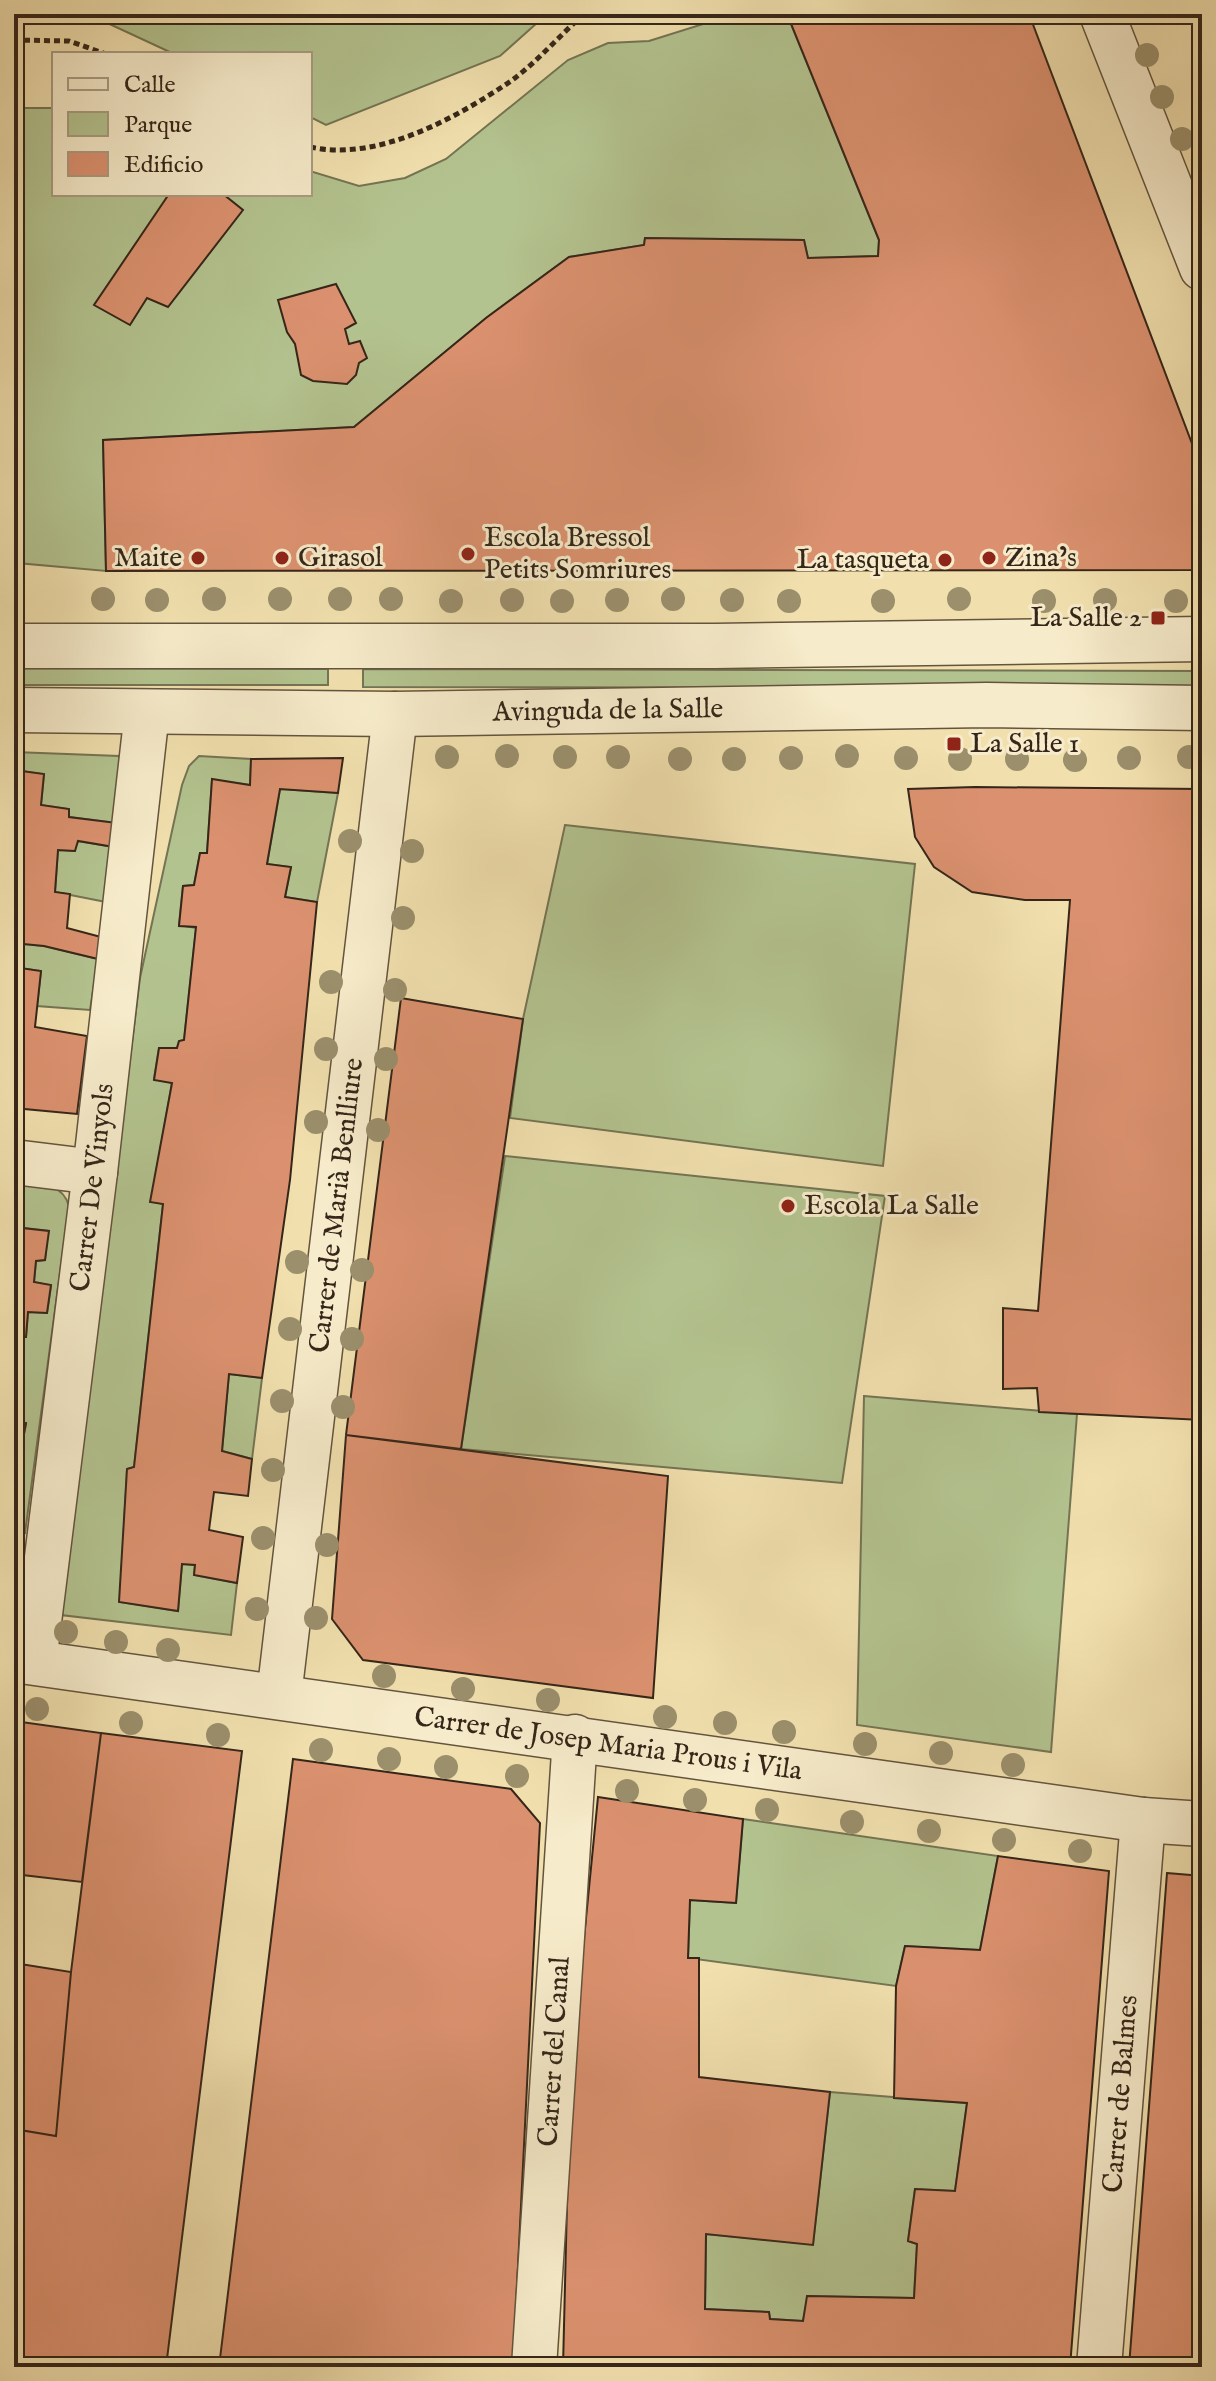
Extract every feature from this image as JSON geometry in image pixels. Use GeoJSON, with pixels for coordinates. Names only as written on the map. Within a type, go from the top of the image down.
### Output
{"type":"FeatureCollection","features":[{"type":"Feature","properties":{"kind":"street"},"geometry":{"type":"LineString","coordinates":[[1102,14],[1202,268]]}},
{"type":"Feature","properties":{"kind":"street"},"geometry":{"type":"LineString","coordinates":[[14,646],[715,646],[1202,639]]}},
{"type":"Feature","properties":{"kind":"street","name":"Avinguda de la Salle"},"geometry":{"type":"LineString","coordinates":[[14,710],[395,714],[987,705],[1202,708]]}},
{"type":"Feature","properties":{"kind":"street","name":"Carrer De Vinyols"},"geometry":{"type":"LineString","coordinates":[[24,1661],[95,1172],[147,712]]}},
{"type":"Feature","properties":{"kind":"street","name":"Carrer de Marià Benlliure"},"geometry":{"type":"LineString","coordinates":[[279,1696],[395,714]]}},
{"type":"Feature","properties":{"kind":"street"},"geometry":{"type":"LineString","coordinates":[[14,1162],[95,1172]]}},
{"type":"Feature","properties":{"kind":"street","name":"Carrer de Josep Maria Prous i Vila"},"geometry":{"type":"LineString","coordinates":[[24,1661],[1143,1820],[1202,1824]]}},
{"type":"Feature","properties":{"kind":"street","name":"Carrer del Canal"},"geometry":{"type":"LineString","coordinates":[[534,2367],[575,1737]]}},
{"type":"Feature","properties":{"kind":"street","name":"Carrer de Balmes"},"geometry":{"type":"LineString","coordinates":[[1099,2367],[1143,1820]]}},
{"type":"Feature","properties":{"kind":"path"},"geometry":{"type":"LineString","coordinates":[[312,147],[344,151],[402,139],[434,126],[512,80],[584,14]]}},
{"type":"Feature","properties":{"kind":"path"},"geometry":{"type":"LineString","coordinates":[[14,40],[69,41],[100,52]]}},
{"type":"Feature","properties":{"kind":"green space"},"geometry":{"type":"Polygon","coordinates":[[[88,14],[547,14],[500,56],[326,125],[312,118],[312,52],[170,52],[88,14]]]}},
{"type":"Feature","properties":{"kind":"green space"},"geometry":{"type":"Polygon","coordinates":[[[735,14],[787,14],[879,240],[878,256],[808,258],[804,240],[645,238],[644,245],[569,257],[486,318],[354,427],[103,440],[106,571],[17,563],[14,108],[52,108],[52,196],[312,196],[312,172],[359,186],[405,178],[446,159],[568,60],[608,43],[649,41],[735,14]]]}},
{"type":"Feature","properties":{"kind":"green space"},"geometry":{"type":"Polygon","coordinates":[[[14,668],[328,669],[328,685],[14,685],[14,668]]]}},
{"type":"Feature","properties":{"kind":"green space"},"geometry":{"type":"Polygon","coordinates":[[[363,669],[1202,671],[1202,688],[363,687],[363,669]]]}},
{"type":"Feature","properties":{"kind":"green space"},"geometry":{"type":"Polygon","coordinates":[[[14,752],[119,756],[121,770],[117,823],[69,817],[69,809],[41,805],[44,774],[14,770],[14,752]]]}},
{"type":"Feature","properties":{"kind":"green space"},"geometry":{"type":"Polygon","coordinates":[[[199,756],[251,759],[250,785],[212,780],[207,853],[200,853],[194,885],[183,886],[179,925],[196,928],[184,1040],[179,1041],[177,1048],[159,1048],[154,1079],[172,1083],[151,1201],[163,1204],[134,1467],[127,1469],[120,1602],[178,1611],[182,1564],[195,1565],[194,1575],[237,1583],[231,1635],[61,1615],[140,978],[182,785],[189,766],[199,756]]]}},
{"type":"Feature","properties":{"kind":"green space"},"geometry":{"type":"Polygon","coordinates":[[[280,789],[338,793],[317,902],[285,897],[291,867],[267,864],[280,789]]]}},
{"type":"Feature","properties":{"kind":"green space"},"geometry":{"type":"Polygon","coordinates":[[[565,825],[915,864],[883,1166],[510,1118],[523,1019],[565,825]]]}},
{"type":"Feature","properties":{"kind":"green space"},"geometry":{"type":"Polygon","coordinates":[[[78,841],[114,847],[106,902],[55,892],[58,850],[74,851],[78,841]]]}},
{"type":"Feature","properties":{"kind":"green space"},"geometry":{"type":"Polygon","coordinates":[[[24,944],[98,959],[90,1010],[37,1006],[41,971],[20,968],[24,944]]]}},
{"type":"Feature","properties":{"kind":"green space"},"geometry":{"type":"Polygon","coordinates":[[[505,1156],[885,1196],[842,1483],[461,1449],[505,1156]]]}},
{"type":"Feature","properties":{"kind":"green space"},"geometry":{"type":"Polygon","coordinates":[[[14,1180],[54,1188],[66,1198],[69,1206],[25,1533],[14,1530],[14,1454],[20,1454],[26,1424],[14,1421],[14,1337],[26,1337],[28,1312],[47,1313],[51,1286],[34,1282],[36,1261],[45,1260],[48,1231],[14,1227],[17,1191],[14,1190],[14,1180]]]}},
{"type":"Feature","properties":{"kind":"green space"},"geometry":{"type":"Polygon","coordinates":[[[229,1374],[262,1378],[252,1459],[222,1451],[229,1374]]]}},
{"type":"Feature","properties":{"kind":"green space"},"geometry":{"type":"Polygon","coordinates":[[[864,1396],[1077,1414],[1051,1752],[857,1725],[864,1396]]]}},
{"type":"Feature","properties":{"kind":"green space"},"geometry":{"type":"Polygon","coordinates":[[[743,1819],[998,1856],[980,1950],[905,1946],[896,1986],[688,1958],[690,1900],[736,1903],[743,1819]]]}},
{"type":"Feature","properties":{"kind":"green space"},"geometry":{"type":"Polygon","coordinates":[[[830,2092],[967,2103],[955,2191],[915,2189],[908,2241],[917,2244],[914,2298],[808,2296],[803,2321],[770,2319],[769,2312],[705,2309],[706,2234],[813,2244],[830,2092]]]}},
{"type":"Feature","properties":{"kind":"building"},"geometry":{"type":"Polygon","coordinates":[[[787,14],[1029,14],[1202,470],[1202,563],[1197,570],[106,571],[103,440],[354,427],[486,318],[569,257],[644,245],[645,238],[804,240],[808,258],[878,256],[879,240],[787,14]]]}},
{"type":"Feature","properties":{"kind":"building"},"geometry":{"type":"Polygon","coordinates":[[[168,196],[226,196],[243,210],[168,307],[147,298],[130,325],[94,305],[168,196]]]}},
{"type":"Feature","properties":{"kind":"building"},"geometry":{"type":"Polygon","coordinates":[[[336,284],[356,323],[345,329],[349,344],[360,341],[367,358],[359,363],[356,375],[347,384],[313,381],[301,375],[295,344],[287,332],[278,300],[336,284]]]}},
{"type":"Feature","properties":{"kind":"building"},"geometry":{"type":"Polygon","coordinates":[[[15,459],[17,563],[14,563],[15,459]]]}},
{"type":"Feature","properties":{"kind":"building"},"geometry":{"type":"Polygon","coordinates":[[[343,758],[338,793],[280,789],[267,864],[291,867],[285,897],[317,902],[290,1180],[262,1378],[229,1374],[222,1451],[252,1459],[248,1496],[214,1492],[209,1530],[243,1537],[237,1583],[194,1575],[195,1565],[182,1564],[178,1611],[119,1602],[127,1469],[134,1467],[163,1204],[150,1202],[172,1083],[154,1080],[159,1048],[177,1048],[179,1041],[184,1040],[196,927],[179,926],[183,886],[194,885],[200,853],[207,853],[212,779],[250,785],[251,759],[343,758]]]}},
{"type":"Feature","properties":{"kind":"building"},"geometry":{"type":"Polygon","coordinates":[[[14,770],[44,774],[41,805],[69,809],[69,817],[117,823],[114,847],[78,841],[75,851],[58,850],[55,892],[70,894],[67,928],[101,937],[98,959],[24,944],[20,968],[41,971],[35,1027],[87,1036],[77,1114],[14,1108],[14,770]]]}},
{"type":"Feature","properties":{"kind":"building"},"geometry":{"type":"Polygon","coordinates":[[[908,789],[1202,789],[1202,1420],[1039,1412],[1037,1388],[1003,1389],[1003,1308],[1038,1311],[1070,900],[1025,900],[972,892],[934,867],[915,837],[908,789]]]}},
{"type":"Feature","properties":{"kind":"building"},"geometry":{"type":"Polygon","coordinates":[[[401,998],[523,1019],[461,1449],[346,1435],[401,998]]]}},
{"type":"Feature","properties":{"kind":"building"},"geometry":{"type":"Polygon","coordinates":[[[14,1190],[17,1190],[14,1227],[14,1190]]]}},
{"type":"Feature","properties":{"kind":"building"},"geometry":{"type":"Polygon","coordinates":[[[14,1227],[49,1231],[45,1260],[36,1261],[34,1282],[51,1285],[47,1313],[28,1312],[26,1337],[14,1337],[14,1227]]]}},
{"type":"Feature","properties":{"kind":"building"},"geometry":{"type":"Polygon","coordinates":[[[14,1421],[26,1423],[20,1455],[14,1454],[14,1421]]]}},
{"type":"Feature","properties":{"kind":"building"},"geometry":{"type":"Polygon","coordinates":[[[346,1435],[668,1476],[653,1698],[363,1660],[332,1619],[346,1435]]]}},
{"type":"Feature","properties":{"kind":"building"},"geometry":{"type":"Polygon","coordinates":[[[1202,1684],[1202,1768],[1193,1768],[1202,1684]]]}},
{"type":"Feature","properties":{"kind":"building"},"geometry":{"type":"Polygon","coordinates":[[[14,1721],[101,1733],[82,1882],[14,1874],[14,1721]]]}},
{"type":"Feature","properties":{"kind":"building"},"geometry":{"type":"Polygon","coordinates":[[[101,1733],[242,1751],[167,2359],[157,2367],[107,2367],[14,2356],[14,2129],[56,2136],[71,1972],[101,1733]]]}},
{"type":"Feature","properties":{"kind":"building"},"geometry":{"type":"Polygon","coordinates":[[[293,1759],[511,1789],[540,1823],[513,2367],[219,2367],[293,1759]]]}},
{"type":"Feature","properties":{"kind":"building"},"geometry":{"type":"Polygon","coordinates":[[[598,1797],[743,1819],[736,1903],[690,1900],[688,1958],[699,1958],[699,2077],[830,2092],[813,2245],[706,2234],[705,2309],[769,2312],[770,2319],[803,2321],[807,2296],[914,2298],[917,2244],[908,2241],[915,2189],[955,2191],[967,2103],[894,2098],[896,1986],[905,1946],[980,1950],[998,1856],[1109,1871],[1070,2367],[563,2367],[570,2080],[598,1797]]]}},
{"type":"Feature","properties":{"kind":"building"},"geometry":{"type":"Polygon","coordinates":[[[1167,1873],[1202,1876],[1202,2367],[1129,2367],[1167,1873]]]}},
{"type":"Feature","properties":{"kind":"building"},"geometry":{"type":"Polygon","coordinates":[[[14,1963],[71,1972],[56,2136],[14,2129],[14,1963]]]}},
{"type":"Feature","properties":{"kind":"place","name":"Escola Bressol Petits Somriures"},"geometry":{"type":"Point","coordinates":[468,554]}},
{"type":"Feature","properties":{"kind":"place","name":"Maite"},"geometry":{"type":"Point","coordinates":[198,558]}},
{"type":"Feature","properties":{"kind":"place","name":"Girasol"},"geometry":{"type":"Point","coordinates":[282,558]}},
{"type":"Feature","properties":{"kind":"place","name":"Zina’s"},"geometry":{"type":"Point","coordinates":[989,558]}},
{"type":"Feature","properties":{"kind":"place","name":"La tasqueta"},"geometry":{"type":"Point","coordinates":[945,560]}},
{"type":"Feature","properties":{"kind":"place","name":"La Salle 2"},"geometry":{"type":"Point","coordinates":[1158,618]}},
{"type":"Feature","properties":{"kind":"place","name":"La Salle 1"},"geometry":{"type":"Point","coordinates":[954,744]}},
{"type":"Feature","properties":{"kind":"place","name":"Escola La Salle"},"geometry":{"type":"Point","coordinates":[788,1206]}}]}
